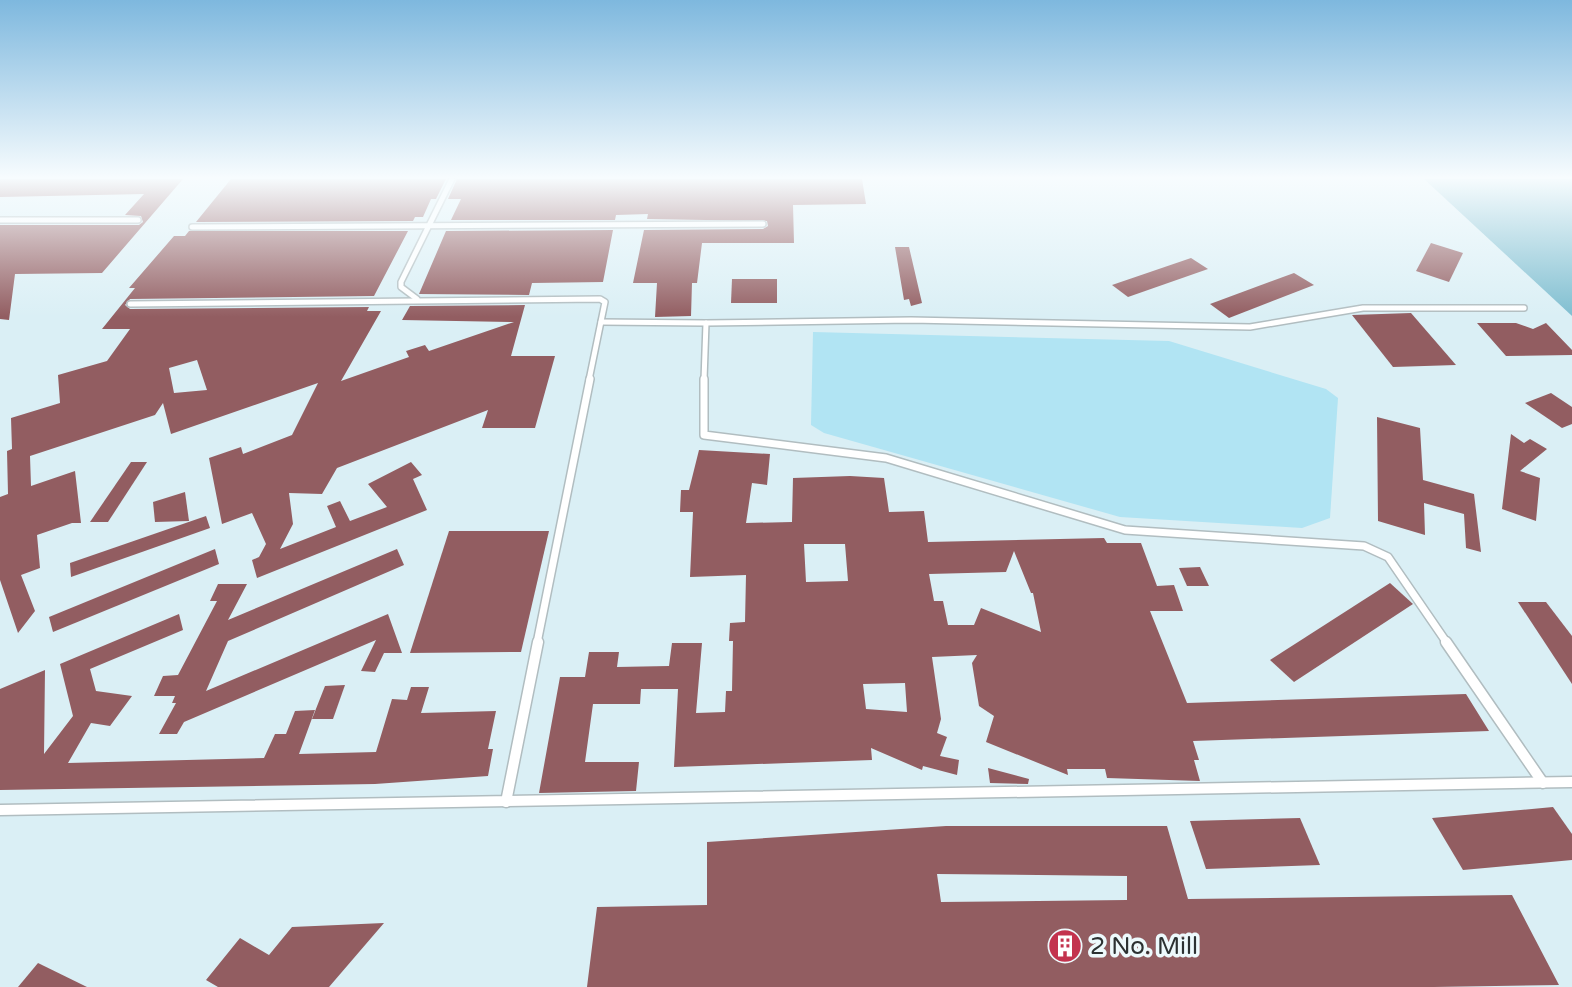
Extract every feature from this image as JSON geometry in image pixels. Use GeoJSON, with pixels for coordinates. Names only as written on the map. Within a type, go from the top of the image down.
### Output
{"type":"FeatureCollection","features":[{"type":"Feature","properties":{"kind":"lane"},"geometry":{"type":"LineString","coordinates":[[192,227],[423,225]]}},
{"type":"Feature","properties":{"kind":"lane"},"geometry":{"type":"LineString","coordinates":[[417,300],[401,287],[401,282],[430,225]]}},
{"type":"Feature","properties":{"kind":"lane"},"geometry":{"type":"LineString","coordinates":[[130,303],[600,299],[606,302],[506,802]]}},
{"type":"Feature","properties":{"kind":"lane"},"geometry":{"type":"LineString","coordinates":[[601,322],[911,320],[1250,327],[1363,308],[1524,308]]}},
{"type":"Feature","properties":{"kind":"lane"},"geometry":{"type":"LineString","coordinates":[[706,323],[702,432],[705,435],[886,458],[1125,530],[1364,546],[1377,550],[1388,557],[1543,783]]}},
{"type":"Feature","properties":{"kind":"lane"},"geometry":{"type":"LineString","coordinates":[[0,810],[1572,782]]}},
{"type":"Feature","properties":{"kind":"shaded area"},"geometry":{"type":"Polygon","coordinates":[[[0,225],[1474,225],[1572,316],[1572,987],[0,987],[0,225]]]}},
{"type":"Feature","properties":{"kind":"shaded area"},"geometry":{"type":"Polygon","coordinates":[[[1474,225],[1572,225],[1572,316],[1474,225]]]}},
{"type":"Feature","properties":{"kind":"shaded area"},"geometry":{"type":"Polygon","coordinates":[[[813,332],[1169,341],[1326,389],[1338,398],[1330,518],[1302,528],[1120,517],[824,433],[811,425],[813,332]]]}},
{"type":"Feature","properties":{"kind":"building"},"geometry":{"type":"Polygon","coordinates":[[[0,225],[143,225],[102,273],[15,274],[9,320],[0,319],[0,225]]]}},
{"type":"Feature","properties":{"kind":"building"},"geometry":{"type":"Polygon","coordinates":[[[794,225],[794,243],[702,243],[697,283],[692,283],[691,316],[655,317],[657,283],[633,283],[644,230],[763,229],[768,226],[794,225]]]}},
{"type":"Feature","properties":{"kind":"building"},"geometry":{"type":"Polygon","coordinates":[[[613,230],[603,282],[532,283],[529,295],[419,294],[446,231],[613,230]]]}},
{"type":"Feature","properties":{"kind":"building"},"geometry":{"type":"Polygon","coordinates":[[[189,231],[408,231],[374,296],[130,299],[125,305],[130,309],[369,307],[367,311],[381,311],[341,381],[409,357],[406,351],[425,345],[429,351],[514,322],[402,320],[410,306],[525,305],[511,356],[555,356],[535,428],[482,428],[488,410],[337,468],[322,494],[289,493],[293,524],[280,549],[336,527],[327,506],[340,501],[350,521],[387,507],[368,484],[411,462],[422,475],[413,479],[427,510],[257,578],[252,560],[259,557],[266,544],[252,513],[222,524],[209,458],[241,447],[243,454],[292,435],[318,383],[171,434],[163,403],[155,415],[30,456],[31,486],[75,471],[81,523],[72,523],[37,535],[40,568],[21,575],[35,611],[18,633],[0,580],[0,497],[8,494],[7,451],[12,449],[11,418],[60,403],[58,375],[107,361],[130,329],[102,329],[135,288],[129,288],[174,236],[185,236],[189,231]],[[197,360],[169,368],[174,393],[207,390],[197,360]]]}},
{"type":"Feature","properties":{"kind":"building"},"geometry":{"type":"Polygon","coordinates":[[[1431,243],[1463,253],[1449,282],[1416,271],[1431,243]]]}},
{"type":"Feature","properties":{"kind":"building"},"geometry":{"type":"Polygon","coordinates":[[[895,247],[909,247],[922,303],[911,306],[909,299],[904,300],[895,247]]]}},
{"type":"Feature","properties":{"kind":"building"},"geometry":{"type":"Polygon","coordinates":[[[1191,258],[1208,269],[1128,297],[1112,285],[1191,258]]]}},
{"type":"Feature","properties":{"kind":"building"},"geometry":{"type":"Polygon","coordinates":[[[1294,273],[1314,285],[1229,318],[1210,304],[1294,273]]]}},
{"type":"Feature","properties":{"kind":"building"},"geometry":{"type":"Polygon","coordinates":[[[732,279],[777,279],[777,303],[731,303],[732,279]]]}},
{"type":"Feature","properties":{"kind":"building"},"geometry":{"type":"Polygon","coordinates":[[[1411,313],[1456,365],[1393,367],[1352,315],[1411,313]]]}},
{"type":"Feature","properties":{"kind":"building"},"geometry":{"type":"Polygon","coordinates":[[[1477,323],[1516,323],[1533,329],[1546,323],[1572,350],[1572,355],[1506,356],[1477,323]]]}},
{"type":"Feature","properties":{"kind":"building"},"geometry":{"type":"Polygon","coordinates":[[[1551,393],[1572,407],[1572,424],[1562,428],[1525,403],[1551,393]]]}},
{"type":"Feature","properties":{"kind":"building"},"geometry":{"type":"Polygon","coordinates":[[[1377,417],[1420,428],[1423,480],[1474,494],[1481,552],[1466,548],[1464,514],[1424,503],[1425,535],[1378,521],[1377,417]]]}},
{"type":"Feature","properties":{"kind":"building"},"geometry":{"type":"Polygon","coordinates":[[[1511,434],[1524,443],[1530,439],[1547,449],[1520,471],[1540,478],[1536,521],[1502,509],[1511,434]]]}},
{"type":"Feature","properties":{"kind":"building"},"geometry":{"type":"Polygon","coordinates":[[[699,450],[770,454],[767,485],[752,483],[746,523],[792,522],[793,478],[850,476],[884,478],[889,512],[924,511],[928,542],[1104,538],[1107,543],[1141,543],[1157,586],[1174,585],[1183,611],[1150,611],[1187,703],[1466,694],[1489,731],[1193,741],[1199,760],[1194,760],[1200,781],[1107,778],[1105,769],[1067,769],[1068,775],[986,742],[994,716],[979,706],[972,663],[977,655],[932,657],[941,719],[937,733],[947,737],[940,756],[959,760],[957,775],[923,766],[922,770],[871,748],[872,760],[674,767],[678,689],[641,689],[640,704],[593,704],[585,762],[639,762],[636,791],[539,793],[560,677],[585,677],[589,652],[619,652],[617,667],[669,666],[672,643],[702,643],[696,713],[725,712],[726,691],[732,691],[733,641],[729,641],[730,623],[745,622],[746,575],[690,577],[693,512],[680,512],[681,490],[689,490],[699,450]],[[804,544],[806,582],[848,581],[845,544],[804,544]],[[1014,551],[1006,572],[929,574],[934,601],[943,601],[948,625],[974,625],[981,608],[1041,632],[1033,593],[1014,551]],[[905,683],[863,684],[866,709],[907,712],[905,683]]]}},
{"type":"Feature","properties":{"kind":"building"},"geometry":{"type":"Polygon","coordinates":[[[131,462],[147,462],[108,522],[90,522],[131,462]]]}},
{"type":"Feature","properties":{"kind":"building"},"geometry":{"type":"Polygon","coordinates":[[[185,492],[189,521],[155,522],[153,502],[185,492]]]}},
{"type":"Feature","properties":{"kind":"building"},"geometry":{"type":"Polygon","coordinates":[[[206,516],[210,528],[71,577],[70,563],[206,516]]]}},
{"type":"Feature","properties":{"kind":"building"},"geometry":{"type":"Polygon","coordinates":[[[449,531],[549,531],[521,652],[410,653],[449,531]]]}},
{"type":"Feature","properties":{"kind":"building"},"geometry":{"type":"Polygon","coordinates":[[[215,549],[219,564],[53,632],[49,617],[215,549]]]}},
{"type":"Feature","properties":{"kind":"building"},"geometry":{"type":"Polygon","coordinates":[[[397,549],[404,565],[228,641],[206,691],[388,614],[402,653],[384,653],[375,672],[361,671],[376,640],[184,722],[177,734],[159,734],[176,703],[172,703],[175,696],[154,696],[163,676],[178,675],[217,601],[210,601],[218,584],[247,584],[228,620],[397,549]]]}},
{"type":"Feature","properties":{"kind":"building"},"geometry":{"type":"Polygon","coordinates":[[[1200,567],[1209,586],[1187,586],[1179,568],[1200,567]]]}},
{"type":"Feature","properties":{"kind":"building"},"geometry":{"type":"Polygon","coordinates":[[[1390,583],[1413,604],[1294,682],[1270,660],[1390,583]]]}},
{"type":"Feature","properties":{"kind":"building"},"geometry":{"type":"Polygon","coordinates":[[[1518,602],[1546,602],[1572,636],[1572,684],[1518,602]]]}},
{"type":"Feature","properties":{"kind":"building"},"geometry":{"type":"Polygon","coordinates":[[[179,614],[183,630],[90,669],[96,691],[132,696],[110,726],[91,723],[68,763],[264,758],[275,734],[286,734],[295,711],[315,710],[299,754],[376,752],[392,699],[407,700],[411,687],[429,687],[421,713],[496,711],[488,749],[493,749],[488,776],[375,784],[0,790],[0,689],[45,670],[44,754],[73,716],[60,664],[179,614]]]}},
{"type":"Feature","properties":{"kind":"building"},"geometry":{"type":"Polygon","coordinates":[[[345,685],[333,719],[312,719],[325,686],[345,685]]]}},
{"type":"Feature","properties":{"kind":"building"},"geometry":{"type":"Polygon","coordinates":[[[988,768],[1029,779],[1028,784],[990,783],[988,768]]]}},
{"type":"Feature","properties":{"kind":"building"},"geometry":{"type":"Polygon","coordinates":[[[1553,807],[1572,834],[1572,860],[1463,870],[1432,818],[1553,807]]]}},
{"type":"Feature","properties":{"kind":"building"},"geometry":{"type":"Polygon","coordinates":[[[1300,818],[1320,865],[1206,869],[1190,821],[1300,818]]]}},
{"type":"Feature","properties":{"kind":"building","name":"2 No. Mill"},"geometry":{"type":"Polygon","coordinates":[[[946,826],[1167,826],[1188,899],[1512,895],[1559,985],[587,987],[597,907],[707,905],[707,842],[946,826]],[[937,874],[941,902],[1127,900],[1127,876],[937,874]]]}},
{"type":"Feature","properties":{"kind":"building"},"geometry":{"type":"Polygon","coordinates":[[[384,923],[329,987],[218,987],[206,980],[240,938],[269,955],[292,927],[384,923]]]}},
{"type":"Feature","properties":{"kind":"building"},"geometry":{"type":"Polygon","coordinates":[[[38,963],[87,987],[18,987],[38,963]]]}},
{"type":"Feature","properties":{"kind":"place","name":"2 No. Mill"},"geometry":{"type":"Point","coordinates":[1065,946]}}]}
